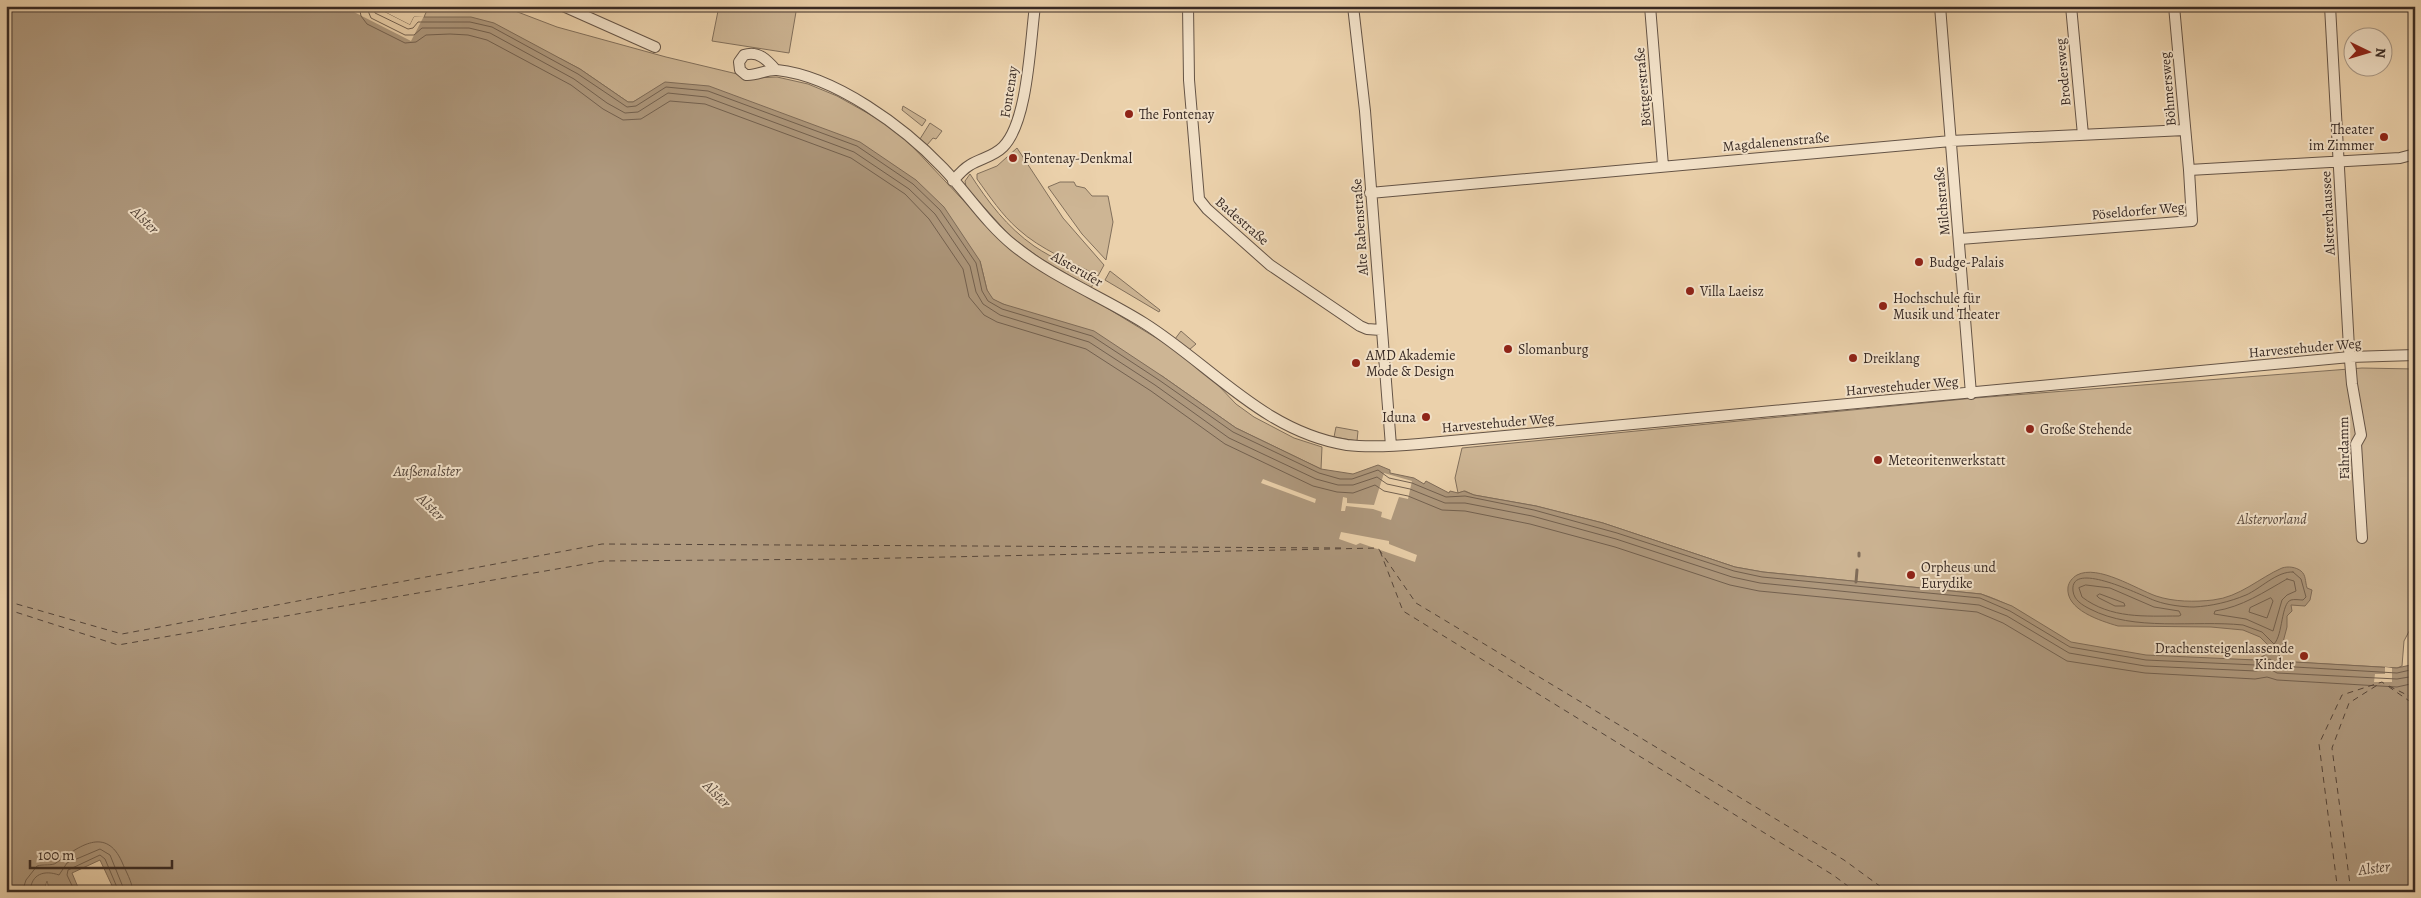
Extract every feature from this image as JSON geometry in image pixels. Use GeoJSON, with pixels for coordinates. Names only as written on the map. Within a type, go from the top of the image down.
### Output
{"type":"FeatureCollection","features":[{"type":"Feature","properties":{"kind":"street"},"geometry":{"type":"LineString","coordinates":[[563,6],[655,47]]}},
{"type":"Feature","properties":{"kind":"street","name":"Fontenay"},"geometry":{"type":"LineString","coordinates":[[953,181],[968,166],[993,155],[1002,148],[1016,130],[1022,109],[1035,6]]}},
{"type":"Feature","properties":{"kind":"street","name":"Badestraße"},"geometry":{"type":"LineString","coordinates":[[1188,6],[1187,29],[1193,141],[1198,193],[1202,204],[1270,265],[1360,326],[1367,329],[1381,330]]}},
{"type":"Feature","properties":{"kind":"street","name":"Alte Rabenstraße"},"geometry":{"type":"LineString","coordinates":[[1353,6],[1365,111],[1391,446]]}},
{"type":"Feature","properties":{"kind":"street","name":"Böttgerstraße"},"geometry":{"type":"LineString","coordinates":[[1650,6],[1663,166]]}},
{"type":"Feature","properties":{"kind":"street","name":"Milchstraße"},"geometry":{"type":"LineString","coordinates":[[1940,6],[1971,394]]}},
{"type":"Feature","properties":{"kind":"street","name":"Brodersweg"},"geometry":{"type":"LineString","coordinates":[[2071,6],[2083,135]]}},
{"type":"Feature","properties":{"kind":"street","name":"Böhmersweg"},"geometry":{"type":"LineString","coordinates":[[2174,6],[2189,170]]}},
{"type":"Feature","properties":{"kind":"street","name":"Alsterchaussee"},"geometry":{"type":"LineString","coordinates":[[2330,6],[2350,357]]}},
{"type":"Feature","properties":{"kind":"street","name":"Alsterufer"},"geometry":{"type":"LineString","coordinates":[[776,70],[822,83],[871,109],[913,140],[953,181],[998,232],[1024,254],[1145,324],[1266,414],[1299,431],[1322,439],[1350,445],[1391,446]]}},
{"type":"Feature","properties":{"kind":"street","name":"Magdalenenstraße"},"geometry":{"type":"LineString","coordinates":[[1370,193],[1951,141],[2185,130]]}},
{"type":"Feature","properties":{"kind":"street"},"geometry":{"type":"LineString","coordinates":[[2189,170],[2338,160],[2400,158],[2415,154]]}},
{"type":"Feature","properties":{"kind":"street","name":"Pöseldorfer Weg"},"geometry":{"type":"LineString","coordinates":[[1960,239],[2192,221],[2189,170]]}},
{"type":"Feature","properties":{"kind":"street","name":"Harvestehuder Weg"},"geometry":{"type":"LineString","coordinates":[[1391,446],[1971,394],[2350,357],[2415,355]]}},
{"type":"Feature","properties":{"kind":"street","name":"Fährdamm"},"geometry":{"type":"LineString","coordinates":[[2350,357],[2361,435],[2356,444],[2362,538]]}},
{"type":"Feature","properties":{"kind":"green space"},"geometry":{"type":"Polygon","coordinates":[[[429,6],[502,6],[557,27],[666,57],[754,78],[777,77],[808,84],[837,96],[887,124],[912,146],[995,234],[1089,297],[1176,350],[1217,384],[1236,404],[1254,417],[1294,438],[1322,447],[1321,469],[1236,428],[1162,376],[992,299],[987,290],[980,261],[645,95],[633,102],[628,102],[580,69],[561,59],[424,17],[429,6]]]}},
{"type":"Feature","properties":{"kind":"green space"},"geometry":{"type":"Polygon","coordinates":[[[719,6],[797,6],[789,53],[712,41],[719,6]]]}},
{"type":"Feature","properties":{"kind":"green space"},"geometry":{"type":"Polygon","coordinates":[[[903,106],[926,120],[922,126],[902,110],[903,106]]]}},
{"type":"Feature","properties":{"kind":"green space"},"geometry":{"type":"Polygon","coordinates":[[[930,123],[942,131],[936,139],[933,138],[927,145],[920,139],[930,123]]]}},
{"type":"Feature","properties":{"kind":"green space"},"geometry":{"type":"Polygon","coordinates":[[[1017,148],[1063,218],[1104,265],[1098,276],[1046,249],[1018,229],[996,206],[977,179],[977,174],[997,166],[1017,148]]]}},
{"type":"Feature","properties":{"kind":"green space"},"geometry":{"type":"Polygon","coordinates":[[[970,174],[991,204],[1015,231],[1041,251],[1096,279],[1091,288],[1040,258],[1010,236],[966,187],[965,181],[970,174]]]}},
{"type":"Feature","properties":{"kind":"green space"},"geometry":{"type":"Polygon","coordinates":[[[1060,182],[1074,182],[1076,186],[1085,188],[1092,196],[1108,196],[1113,222],[1106,260],[1082,234],[1048,187],[1060,182]]]}},
{"type":"Feature","properties":{"kind":"green space"},"geometry":{"type":"Polygon","coordinates":[[[1110,271],[1160,310],[1159,312],[1105,280],[1110,271]]]}},
{"type":"Feature","properties":{"kind":"green space"},"geometry":{"type":"Polygon","coordinates":[[[1181,331],[1196,344],[1189,350],[1175,339],[1181,331]]]}},
{"type":"Feature","properties":{"kind":"green space","name":"Alstervorland"},"geometry":{"type":"Polygon","coordinates":[[[2362,368],[2415,369],[2415,620],[2404,641],[2402,666],[2397,668],[2256,660],[2086,665],[2025,614],[1981,594],[1763,572],[1735,567],[1603,523],[1536,506],[1474,495],[1465,491],[1458,493],[1455,478],[1462,448],[1975,398],[2362,368]]]}},
{"type":"Feature","properties":{"kind":"green space"},"geometry":{"type":"Polygon","coordinates":[[[1336,427],[1358,431],[1357,441],[1334,437],[1336,427]]]}},
{"type":"Feature","properties":{"kind":"water","name":"Außenalster"},"geometry":{"type":"Polygon","coordinates":[[[6,6],[373,6],[410,25],[414,17],[471,17],[494,23],[580,69],[628,102],[633,102],[665,82],[709,86],[860,142],[916,180],[944,207],[980,261],[987,290],[993,299],[1003,304],[1094,331],[1236,428],[1321,469],[1353,474],[1378,465],[1390,470],[1390,473],[1414,478],[1424,484],[1426,481],[1449,493],[1450,491],[1458,493],[1464,491],[1474,495],[1536,506],[1603,523],[1735,567],[1763,572],[1981,594],[2012,606],[2071,642],[2146,655],[2256,660],[2265,655],[2268,645],[2260,637],[2243,630],[2211,627],[2118,626],[2094,618],[2072,602],[2068,587],[2074,577],[2086,572],[2106,575],[2163,598],[2199,601],[2213,600],[2232,595],[2282,568],[2297,569],[2304,574],[2307,588],[2312,590],[2310,600],[2305,606],[2291,605],[2292,611],[2287,616],[2287,627],[2278,661],[2397,668],[2415,664],[2415,892],[115,892],[100,860],[72,873],[80,892],[50,892],[47,881],[45,887],[37,892],[6,892],[6,6]]]}},
{"type":"Feature","properties":{"kind":"pier"},"geometry":{"type":"Polygon","coordinates":[[[352,6],[373,6],[410,25],[414,17],[424,16],[411,41],[350,10],[352,6]]]}},
{"type":"Feature","properties":{"kind":"pier"},"geometry":{"type":"Polygon","coordinates":[[[1384,473],[1412,481],[1408,499],[1399,497],[1391,520],[1381,517],[1382,512],[1373,509],[1346,506],[1345,511],[1341,511],[1343,497],[1347,498],[1347,503],[1374,505],[1384,473]]]}},
{"type":"Feature","properties":{"kind":"pier"},"geometry":{"type":"Polygon","coordinates":[[[1263,479],[1316,499],[1315,503],[1261,483],[1263,479]]]}},
{"type":"Feature","properties":{"kind":"pier"},"geometry":{"type":"Polygon","coordinates":[[[1341,532],[1389,541],[1389,544],[1417,555],[1415,562],[1360,543],[1356,545],[1339,539],[1341,532]]]}},
{"type":"Feature","properties":{"kind":"pier"},"geometry":{"type":"Polygon","coordinates":[[[2385,667],[2392,668],[2392,682],[2374,682],[2375,674],[2385,674],[2385,667]]]}},
{"type":"Feature","properties":{"kind":"waterway"},"geometry":{"type":"LineString","coordinates":[[1856,582],[1857,570]]}},
{"type":"Feature","properties":{"kind":"ferry route"},"geometry":{"type":"LineString","coordinates":[[6,601],[122,634],[602,544],[1345,548]]}},
{"type":"Feature","properties":{"kind":"ferry route"},"geometry":{"type":"LineString","coordinates":[[6,609],[118,645],[603,561],[849,559],[1378,548],[1416,603],[1844,860],[1888,892]]}},
{"type":"Feature","properties":{"kind":"ferry route"},"geometry":{"type":"LineString","coordinates":[[1380,551],[1403,611],[1833,875],[1856,892]]}},
{"type":"Feature","properties":{"kind":"ferry route"},"geometry":{"type":"LineString","coordinates":[[2338,892],[2319,744],[2342,695],[2382,682],[2415,705]]}},
{"type":"Feature","properties":{"kind":"ferry route"},"geometry":{"type":"LineString","coordinates":[[2351,892],[2332,748],[2349,703],[2379,684]]}},
{"type":"Feature","properties":{"kind":"ferry route"},"geometry":{"type":"LineString","coordinates":[[2389,686],[2415,699]]}},
{"type":"Feature","properties":{"kind":"place","name":"The Fontenay"},"geometry":{"type":"Point","coordinates":[1129,114]}},
{"type":"Feature","properties":{"kind":"place","name":"Theater im Zimmer"},"geometry":{"type":"Point","coordinates":[2384,137]}},
{"type":"Feature","properties":{"kind":"place","name":"Fontenay-Denkmal"},"geometry":{"type":"Point","coordinates":[1013,158]}},
{"type":"Feature","properties":{"kind":"place","name":"Budge-Palais"},"geometry":{"type":"Point","coordinates":[1919,262]}},
{"type":"Feature","properties":{"kind":"place","name":"Villa Laeisz"},"geometry":{"type":"Point","coordinates":[1690,291]}},
{"type":"Feature","properties":{"kind":"place","name":"Hochschule für Musik und Theater"},"geometry":{"type":"Point","coordinates":[1883,306]}},
{"type":"Feature","properties":{"kind":"place","name":"Slomanburg"},"geometry":{"type":"Point","coordinates":[1508,349]}},
{"type":"Feature","properties":{"kind":"place","name":"Dreiklang"},"geometry":{"type":"Point","coordinates":[1853,358]}},
{"type":"Feature","properties":{"kind":"place","name":"AMD Akademie Mode & Design"},"geometry":{"type":"Point","coordinates":[1356,363]}},
{"type":"Feature","properties":{"kind":"place","name":"Iduna"},"geometry":{"type":"Point","coordinates":[1426,417]}},
{"type":"Feature","properties":{"kind":"place","name":"Große Stehende"},"geometry":{"type":"Point","coordinates":[2030,429]}},
{"type":"Feature","properties":{"kind":"place","name":"Meteoritenwerkstatt"},"geometry":{"type":"Point","coordinates":[1878,460]}},
{"type":"Feature","properties":{"kind":"place","name":"Orpheus und Eurydike"},"geometry":{"type":"Point","coordinates":[1911,575]}},
{"type":"Feature","properties":{"kind":"place","name":"Drachensteigenlassende Kinder"},"geometry":{"type":"Point","coordinates":[2304,656]}},
{"type":"Feature","properties":{"kind":"water label","name":"Alster"},"geometry":{"type":"Point","coordinates":[145,220]}},
{"type":"Feature","properties":{"kind":"water label","name":"Alster"},"geometry":{"type":"Point","coordinates":[431,507]}},
{"type":"Feature","properties":{"kind":"water label","name":"Alster"},"geometry":{"type":"Point","coordinates":[717,794]}},
{"type":"Feature","properties":{"kind":"water label","name":"Alster"},"geometry":{"type":"Point","coordinates":[2374,868]}}]}
